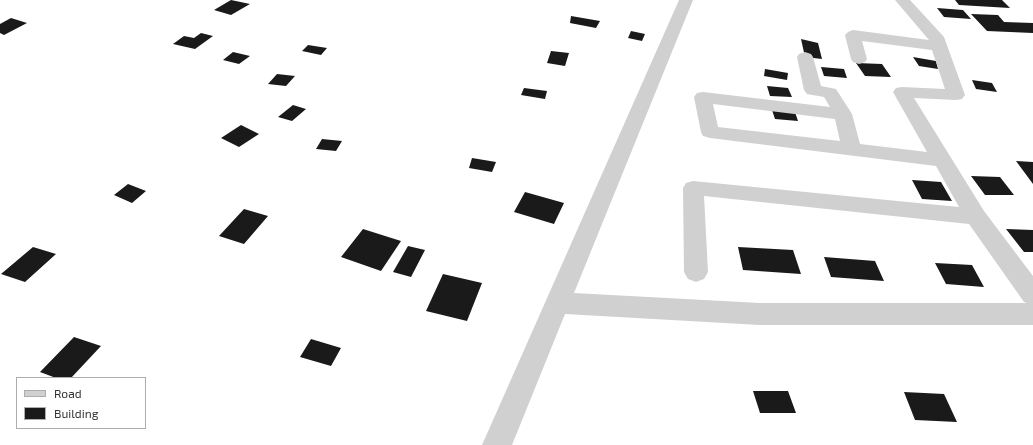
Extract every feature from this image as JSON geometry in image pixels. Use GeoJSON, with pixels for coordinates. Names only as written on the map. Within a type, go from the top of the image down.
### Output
{"type":"FeatureCollection","features":[{"type":"Feature","properties":{"kind":"street"},"geometry":{"type":"LineString","coordinates":[[497,445],[686,0]]}},
{"type":"Feature","properties":{"kind":"street"},"geometry":{"type":"LineString","coordinates":[[902,0],[936,37],[956,94],[902,92],[976,217],[1033,295]]}},
{"type":"Feature","properties":{"kind":"street"},"geometry":{"type":"LineString","coordinates":[[858,59],[853,35],[939,46]]}},
{"type":"Feature","properties":{"kind":"street"},"geometry":{"type":"LineString","coordinates":[[805,57],[813,90],[830,93],[843,114],[852,149]]}},
{"type":"Feature","properties":{"kind":"street"},"geometry":{"type":"LineString","coordinates":[[843,114],[703,97],[710,132],[943,160]]}},
{"type":"Feature","properties":{"kind":"street"},"geometry":{"type":"LineString","coordinates":[[696,272],[693,188],[976,217]]}},
{"type":"Feature","properties":{"kind":"street"},"geometry":{"type":"LineString","coordinates":[[558,303],[760,314],[1033,314]]}},
{"type":"Feature","properties":{"kind":"building"},"geometry":{"type":"Polygon","coordinates":[[[231,0],[250,4],[231,15],[214,10],[231,0]]]}},
{"type":"Feature","properties":{"kind":"building"},"geometry":{"type":"Polygon","coordinates":[[[955,0],[1002,0],[1010,8],[959,5],[955,0]]]}},
{"type":"Feature","properties":{"kind":"building"},"geometry":{"type":"Polygon","coordinates":[[[937,8],[963,10],[971,19],[944,17],[937,8]]]}},
{"type":"Feature","properties":{"kind":"building"},"geometry":{"type":"Polygon","coordinates":[[[971,14],[998,15],[1004,22],[1033,23],[1033,33],[987,31],[971,14]]]}},
{"type":"Feature","properties":{"kind":"building"},"geometry":{"type":"Polygon","coordinates":[[[571,16],[600,21],[596,28],[570,23],[571,16]]]}},
{"type":"Feature","properties":{"kind":"building"},"geometry":{"type":"Polygon","coordinates":[[[11,18],[27,23],[4,35],[0,33],[0,24],[11,18]]]}},
{"type":"Feature","properties":{"kind":"building"},"geometry":{"type":"Polygon","coordinates":[[[631,31],[645,34],[642,41],[628,38],[631,31]]]}},
{"type":"Feature","properties":{"kind":"building"},"geometry":{"type":"Polygon","coordinates":[[[201,33],[213,36],[195,49],[173,44],[184,36],[194,38],[201,33]]]}},
{"type":"Feature","properties":{"kind":"building"},"geometry":{"type":"Polygon","coordinates":[[[801,39],[818,43],[822,59],[805,57],[801,39]]]}},
{"type":"Feature","properties":{"kind":"building"},"geometry":{"type":"Polygon","coordinates":[[[308,45],[327,48],[321,55],[302,51],[308,45]]]}},
{"type":"Feature","properties":{"kind":"building"},"geometry":{"type":"Polygon","coordinates":[[[551,51],[569,53],[565,66],[547,63],[551,51]]]}},
{"type":"Feature","properties":{"kind":"building"},"geometry":{"type":"Polygon","coordinates":[[[233,52],[250,56],[239,64],[223,60],[233,52]]]}},
{"type":"Feature","properties":{"kind":"building"},"geometry":{"type":"Polygon","coordinates":[[[913,57],[936,61],[938,69],[919,66],[913,57]]]}},
{"type":"Feature","properties":{"kind":"building"},"geometry":{"type":"Polygon","coordinates":[[[856,63],[882,64],[891,77],[865,76],[856,63]]]}},
{"type":"Feature","properties":{"kind":"building"},"geometry":{"type":"Polygon","coordinates":[[[821,67],[844,69],[847,78],[824,76],[821,67]]]}},
{"type":"Feature","properties":{"kind":"building"},"geometry":{"type":"Polygon","coordinates":[[[765,69],[788,73],[787,80],[764,76],[765,69]]]}},
{"type":"Feature","properties":{"kind":"building"},"geometry":{"type":"Polygon","coordinates":[[[277,74],[295,76],[286,86],[268,84],[277,74]]]}},
{"type":"Feature","properties":{"kind":"building"},"geometry":{"type":"Polygon","coordinates":[[[972,80],[992,83],[997,92],[976,89],[972,80]]]}},
{"type":"Feature","properties":{"kind":"building"},"geometry":{"type":"Polygon","coordinates":[[[767,86],[788,88],[792,97],[770,96],[767,86]]]}},
{"type":"Feature","properties":{"kind":"building"},"geometry":{"type":"Polygon","coordinates":[[[524,88],[547,91],[545,99],[521,95],[524,88]]]}},
{"type":"Feature","properties":{"kind":"building"},"geometry":{"type":"Polygon","coordinates":[[[293,105],[306,109],[292,121],[278,117],[293,105]]]}},
{"type":"Feature","properties":{"kind":"building"},"geometry":{"type":"Polygon","coordinates":[[[771,107],[794,109],[798,121],[775,119],[771,107]]]}},
{"type":"Feature","properties":{"kind":"building"},"geometry":{"type":"Polygon","coordinates":[[[241,125],[259,134],[239,147],[221,138],[241,125]]]}},
{"type":"Feature","properties":{"kind":"building"},"geometry":{"type":"Polygon","coordinates":[[[322,139],[342,141],[336,151],[316,149],[322,139]]]}},
{"type":"Feature","properties":{"kind":"building"},"geometry":{"type":"Polygon","coordinates":[[[472,158],[496,162],[492,172],[469,168],[472,158]]]}},
{"type":"Feature","properties":{"kind":"building"},"geometry":{"type":"Polygon","coordinates":[[[1016,161],[1033,162],[1033,184],[1016,161]]]}},
{"type":"Feature","properties":{"kind":"building"},"geometry":{"type":"Polygon","coordinates":[[[971,176],[1000,177],[1014,195],[985,195],[971,176]]]}},
{"type":"Feature","properties":{"kind":"building"},"geometry":{"type":"Polygon","coordinates":[[[912,180],[941,182],[952,201],[922,199],[912,180]]]}},
{"type":"Feature","properties":{"kind":"building"},"geometry":{"type":"Polygon","coordinates":[[[128,184],[146,191],[132,203],[114,195],[128,184]]]}},
{"type":"Feature","properties":{"kind":"building"},"geometry":{"type":"Polygon","coordinates":[[[525,192],[564,203],[554,224],[514,212],[525,192]]]}},
{"type":"Feature","properties":{"kind":"building"},"geometry":{"type":"Polygon","coordinates":[[[244,209],[268,216],[244,244],[219,236],[244,209]]]}},
{"type":"Feature","properties":{"kind":"building"},"geometry":{"type":"Polygon","coordinates":[[[363,229],[401,241],[381,271],[341,257],[363,229]]]}},
{"type":"Feature","properties":{"kind":"building"},"geometry":{"type":"Polygon","coordinates":[[[1006,229],[1033,230],[1033,252],[1024,252],[1006,229]]]}},
{"type":"Feature","properties":{"kind":"building"},"geometry":{"type":"Polygon","coordinates":[[[408,246],[425,250],[411,277],[393,272],[408,246]]]}},
{"type":"Feature","properties":{"kind":"building"},"geometry":{"type":"Polygon","coordinates":[[[33,247],[56,254],[25,282],[1,274],[33,247]]]}},
{"type":"Feature","properties":{"kind":"building"},"geometry":{"type":"Polygon","coordinates":[[[738,247],[793,250],[801,274],[743,270],[738,247]]]}},
{"type":"Feature","properties":{"kind":"building"},"geometry":{"type":"Polygon","coordinates":[[[824,257],[875,261],[884,281],[831,277],[824,257]]]}},
{"type":"Feature","properties":{"kind":"building"},"geometry":{"type":"Polygon","coordinates":[[[935,263],[972,265],[984,287],[946,284],[935,263]]]}},
{"type":"Feature","properties":{"kind":"building"},"geometry":{"type":"Polygon","coordinates":[[[443,274],[482,283],[467,321],[426,311],[443,274]]]}},
{"type":"Feature","properties":{"kind":"building"},"geometry":{"type":"Polygon","coordinates":[[[74,337],[101,346],[72,377],[53,377],[40,372],[74,337]]]}},
{"type":"Feature","properties":{"kind":"building"},"geometry":{"type":"Polygon","coordinates":[[[311,339],[341,348],[331,366],[300,357],[311,339]]]}},
{"type":"Feature","properties":{"kind":"building"},"geometry":{"type":"Polygon","coordinates":[[[753,391],[788,391],[796,413],[760,413],[753,391]]]}},
{"type":"Feature","properties":{"kind":"building"},"geometry":{"type":"Polygon","coordinates":[[[904,392],[944,394],[957,422],[915,420],[904,392]]]}}]}
